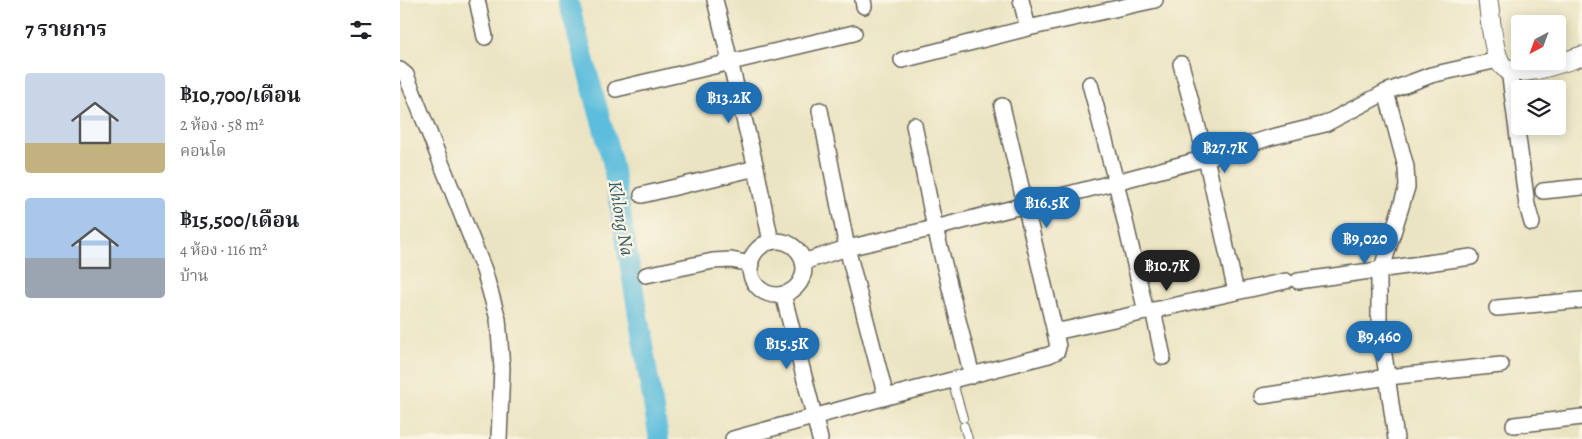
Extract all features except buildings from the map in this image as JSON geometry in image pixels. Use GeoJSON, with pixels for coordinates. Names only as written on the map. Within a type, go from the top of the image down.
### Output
{"type":"FeatureCollection","features":[{"type":"Feature","properties":{"kind":"street"},"geometry":{"type":"LineString","coordinates":[[477,0],[485,37]]}},
{"type":"Feature","properties":{"kind":"street"},"geometry":{"type":"LineString","coordinates":[[715,0],[756,168],[771,242]]}},
{"type":"Feature","properties":{"kind":"street"},"geometry":{"type":"LineString","coordinates":[[1021,0],[1028,28]]}},
{"type":"Feature","properties":{"kind":"street"},"geometry":{"type":"LineString","coordinates":[[902,60],[1028,28],[1155,0]]}},
{"type":"Feature","properties":{"kind":"street"},"geometry":{"type":"LineString","coordinates":[[1488,0],[1493,38],[1504,65],[1527,205],[1532,223]]}},
{"type":"Feature","properties":{"kind":"street"},"geometry":{"type":"LineString","coordinates":[[616,89],[854,33]]}},
{"type":"Feature","properties":{"kind":"street"},"geometry":{"type":"LineString","coordinates":[[803,262],[847,248],[935,228],[1116,182],[1206,158],[1268,138],[1325,124],[1386,92],[1431,75],[1504,65],[1527,72],[1582,56]]}},
{"type":"Feature","properties":{"kind":"street"},"geometry":{"type":"LineString","coordinates":[[1182,64],[1206,158],[1236,292]]}},
{"type":"Feature","properties":{"kind":"street"},"geometry":{"type":"LineString","coordinates":[[400,70],[406,75],[484,270],[498,318],[502,368],[499,439]]}},
{"type":"Feature","properties":{"kind":"street"},"geometry":{"type":"LineString","coordinates":[[1090,84],[1163,357]]}},
{"type":"Feature","properties":{"kind":"street"},"geometry":{"type":"LineString","coordinates":[[1386,92],[1406,167],[1408,187],[1383,265],[1379,270],[1379,319],[1396,439]]}},
{"type":"Feature","properties":{"kind":"street"},"geometry":{"type":"LineString","coordinates":[[733,439],[1053,354],[1057,351],[1055,332],[1002,106]]}},
{"type":"Feature","properties":{"kind":"street"},"geometry":{"type":"LineString","coordinates":[[820,110],[847,248],[886,397]]}},
{"type":"Feature","properties":{"kind":"street"},"geometry":{"type":"LineString","coordinates":[[914,125],[935,228],[972,376]]}},
{"type":"Feature","properties":{"kind":"street"},"geometry":{"type":"LineString","coordinates":[[642,195],[756,168]]}},
{"type":"Feature","properties":{"kind":"street"},"geometry":{"type":"LineString","coordinates":[[1543,191],[1582,187]]}},
{"type":"Feature","properties":{"kind":"street"},"geometry":{"type":"LineString","coordinates":[[771,242],[781,242],[791,246],[799,253],[803,262],[804,272],[800,282],[793,290],[783,294],[773,295],[763,291],[755,284],[751,274],[750,264],[754,254],[761,246],[771,242]]}},
{"type":"Feature","properties":{"kind":"street"},"geometry":{"type":"LineString","coordinates":[[1055,332],[1292,281],[1471,257]]}},
{"type":"Feature","properties":{"kind":"street"},"geometry":{"type":"LineString","coordinates":[[646,275],[713,261],[731,260],[750,264]]}},
{"type":"Feature","properties":{"kind":"street"},"geometry":{"type":"LineString","coordinates":[[783,294],[820,439]]}},
{"type":"Feature","properties":{"kind":"street"},"geometry":{"type":"LineString","coordinates":[[1496,308],[1582,300]]}},
{"type":"Feature","properties":{"kind":"street"},"geometry":{"type":"LineString","coordinates":[[1262,396],[1388,377],[1501,365]]}},
{"type":"Feature","properties":{"kind":"street"},"geometry":{"type":"LineString","coordinates":[[1514,425],[1582,417]]}},
{"type":"Feature","properties":{"kind":"lane"},"geometry":{"type":"LineString","coordinates":[[952,380],[968,439]]}},
{"type":"Feature","properties":{"kind":"waterway","name":"Khlong Na"},"geometry":{"type":"LineString","coordinates":[[568,0],[612,161],[659,439]]}}]}
